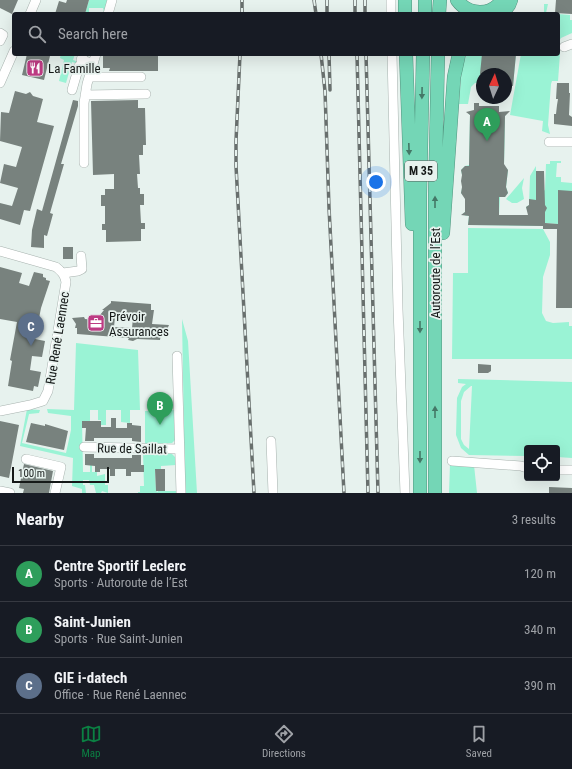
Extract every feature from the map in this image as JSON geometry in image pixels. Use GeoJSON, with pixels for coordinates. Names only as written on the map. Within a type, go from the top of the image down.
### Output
{"type":"FeatureCollection","features":[{"type":"Feature","properties":{"kind":"highway"},"geometry":{"type":"LineString","coordinates":[[405,0],[405,12]]}},
{"type":"Feature","properties":{"kind":"highway"},"geometry":{"type":"LineString","coordinates":[[425,0],[425,12]]}},
{"type":"Feature","properties":{"kind":"highway"},"geometry":{"type":"LineString","coordinates":[[439,12],[440,0]]}},
{"type":"Feature","properties":{"kind":"highway"},"geometry":{"type":"LineString","coordinates":[[457,0],[460,4],[471,11],[483,12],[495,8],[502,0]]}},
{"type":"Feature","properties":{"kind":"highway"},"geometry":{"type":"LineString","coordinates":[[504,12],[509,6],[511,0]]}},
{"type":"Feature","properties":{"kind":"highway"},"geometry":{"type":"LineString","coordinates":[[508,12],[515,0]]}},
{"type":"Feature","properties":{"kind":"highway"},"geometry":{"type":"LineString","coordinates":[[406,56],[412,274],[420,288]]}},
{"type":"Feature","properties":{"kind":"highway","name":"Autoroute de l’Est"},"geometry":{"type":"LineString","coordinates":[[420,493],[420,288],[423,56]]}},
{"type":"Feature","properties":{"kind":"highway","name":"Autoroute de l’Est"},"geometry":{"type":"LineString","coordinates":[[435,493],[435,188],[438,56]]}},
{"type":"Feature","properties":{"kind":"highway"},"geometry":{"type":"LineString","coordinates":[[435,255],[442,237],[454,77],[459,56]]}},
{"type":"Feature","properties":{"kind":"highway"},"geometry":{"type":"LineString","coordinates":[[452,104],[463,56]]}},
{"type":"Feature","properties":{"kind":"street"},"geometry":{"type":"LineString","coordinates":[[31,12],[36,0]]}},
{"type":"Feature","properties":{"kind":"street"},"geometry":{"type":"LineString","coordinates":[[109,12],[112,0]]}},
{"type":"Feature","properties":{"kind":"street"},"geometry":{"type":"LineString","coordinates":[[391,0],[391,12]]}},
{"type":"Feature","properties":{"kind":"street"},"geometry":{"type":"LineString","coordinates":[[0,33],[2,35],[0,41]]}},
{"type":"Feature","properties":{"kind":"street"},"geometry":{"type":"LineString","coordinates":[[0,83],[12,56]]}},
{"type":"Feature","properties":{"kind":"street"},"geometry":{"type":"LineString","coordinates":[[82,56],[81,60],[95,58],[85,95],[83,110],[84,163]]}},
{"type":"Feature","properties":{"kind":"street"},"geometry":{"type":"LineString","coordinates":[[392,56],[398,309],[405,493]]}},
{"type":"Feature","properties":{"kind":"street"},"geometry":{"type":"LineString","coordinates":[[0,58],[9,63]]}},
{"type":"Feature","properties":{"kind":"street"},"geometry":{"type":"LineString","coordinates":[[72,90],[79,66]]}},
{"type":"Feature","properties":{"kind":"street"},"geometry":{"type":"LineString","coordinates":[[76,78],[142,77]]}},
{"type":"Feature","properties":{"kind":"street"},"geometry":{"type":"LineString","coordinates":[[85,95],[146,94]]}},
{"type":"Feature","properties":{"kind":"street"},"geometry":{"type":"LineString","coordinates":[[549,142],[572,142]]}},
{"type":"Feature","properties":{"kind":"street","name":"Rue René Laennec"},"geometry":{"type":"LineString","coordinates":[[0,251],[56,268],[63,273],[66,282],[48,391],[43,401],[0,411]]}},
{"type":"Feature","properties":{"kind":"street"},"geometry":{"type":"LineString","coordinates":[[63,273],[82,269],[81,256]]}},
{"type":"Feature","properties":{"kind":"street"},"geometry":{"type":"LineString","coordinates":[[177,356],[181,493]]}},
{"type":"Feature","properties":{"kind":"street"},"geometry":{"type":"LineString","coordinates":[[270,441],[272,493]]}},
{"type":"Feature","properties":{"kind":"street","name":"Rue de Saillat"},"geometry":{"type":"LineString","coordinates":[[84,447],[179,449]]}},
{"type":"Feature","properties":{"kind":"street"},"geometry":{"type":"LineString","coordinates":[[26,459],[61,467],[56,493]]}},
{"type":"Feature","properties":{"kind":"street"},"geometry":{"type":"LineString","coordinates":[[452,461],[524,467]]}},
{"type":"Feature","properties":{"kind":"street"},"geometry":{"type":"LineString","coordinates":[[560,470],[572,470]]}},
{"type":"Feature","properties":{"kind":"street"},"geometry":{"type":"LineString","coordinates":[[0,491],[10,493]]}},
{"type":"Feature","properties":{"kind":"green space"},"geometry":{"type":"Polygon","coordinates":[[[89,0],[108,0],[104,12],[103,8],[89,8],[89,12],[86,12],[89,0]]]}},
{"type":"Feature","properties":{"kind":"green space"},"geometry":{"type":"Polygon","coordinates":[[[544,4],[548,4],[546,12],[544,12],[544,4]]]}},
{"type":"Feature","properties":{"kind":"green space"},"geometry":{"type":"Polygon","coordinates":[[[560,14],[570,15],[570,20],[572,20],[572,33],[560,40],[560,14]]]}},
{"type":"Feature","properties":{"kind":"green space"},"geometry":{"type":"Polygon","coordinates":[[[60,56],[74,56],[73,60],[89,65],[89,67],[72,62],[66,83],[59,81],[64,60],[60,58],[60,56]]]}},
{"type":"Feature","properties":{"kind":"green space"},"geometry":{"type":"Polygon","coordinates":[[[466,56],[516,56],[513,86],[512,68],[476,68],[476,83],[471,87],[468,104],[459,104],[462,67],[466,56]]]}},
{"type":"Feature","properties":{"kind":"green space"},"geometry":{"type":"Polygon","coordinates":[[[521,56],[560,56],[558,81],[552,81],[551,84],[548,125],[550,134],[542,131],[543,121],[510,115],[521,56]]]}},
{"type":"Feature","properties":{"kind":"green space"},"geometry":{"type":"Polygon","coordinates":[[[475,106],[499,106],[499,113],[507,113],[505,116],[504,166],[508,170],[506,187],[508,193],[505,197],[500,197],[499,215],[529,215],[526,207],[529,205],[530,176],[536,166],[536,195],[545,190],[546,164],[550,164],[550,161],[561,161],[561,163],[557,163],[556,177],[561,177],[561,182],[572,183],[572,191],[558,191],[558,224],[543,223],[542,219],[542,226],[468,225],[469,215],[466,216],[463,214],[465,212],[465,197],[461,193],[461,170],[465,166],[469,165],[470,115],[468,113],[470,111],[475,113],[475,106]]]}},
{"type":"Feature","properties":{"kind":"green space"},"geometry":{"type":"Polygon","coordinates":[[[524,178],[522,188],[524,199],[517,203],[512,203],[506,199],[524,178]]]}},
{"type":"Feature","properties":{"kind":"green space"},"geometry":{"type":"Polygon","coordinates":[[[468,228],[543,229],[550,242],[550,255],[543,277],[542,313],[546,321],[553,323],[569,322],[569,326],[572,326],[572,359],[452,359],[453,273],[468,273],[468,228]]]}},
{"type":"Feature","properties":{"kind":"green space"},"geometry":{"type":"Polygon","coordinates":[[[182,319],[188,341],[197,493],[185,493],[182,319]]]}},
{"type":"Feature","properties":{"kind":"green space"},"geometry":{"type":"Polygon","coordinates":[[[76,343],[138,350],[140,410],[130,410],[130,423],[121,422],[121,410],[106,410],[106,425],[101,425],[101,420],[98,420],[98,410],[90,410],[90,425],[86,421],[82,421],[83,472],[90,472],[90,465],[92,465],[92,472],[97,472],[97,476],[105,474],[105,485],[108,485],[108,493],[102,491],[101,493],[96,493],[94,485],[90,485],[89,480],[83,480],[86,493],[82,493],[82,489],[72,486],[73,458],[20,446],[27,409],[40,410],[39,413],[29,414],[22,443],[66,453],[71,430],[71,416],[48,413],[47,409],[74,410],[76,343]]]}},
{"type":"Feature","properties":{"kind":"green space"},"geometry":{"type":"Polygon","coordinates":[[[458,379],[572,382],[572,458],[560,457],[560,445],[524,445],[524,456],[469,455],[461,448],[456,435],[457,398],[462,387],[466,384],[458,383],[458,379]],[[472,386],[464,392],[461,401],[461,439],[464,445],[469,449],[472,386]]]}},
{"type":"Feature","properties":{"kind":"green space"},"geometry":{"type":"Polygon","coordinates":[[[174,410],[175,440],[172,443],[145,444],[145,411],[174,410]]]}},
{"type":"Feature","properties":{"kind":"green space"},"geometry":{"type":"Polygon","coordinates":[[[143,452],[171,453],[175,457],[176,465],[161,466],[161,469],[155,469],[156,491],[176,491],[176,493],[138,493],[140,492],[140,486],[144,486],[143,452]]]}},
{"type":"Feature","properties":{"kind":"green space"},"geometry":{"type":"Polygon","coordinates":[[[450,464],[474,465],[477,493],[449,493],[450,464]]]}},
{"type":"Feature","properties":{"kind":"building"},"geometry":{"type":"Polygon","coordinates":[[[0,0],[18,0],[12,14],[0,8],[0,0]]]}},
{"type":"Feature","properties":{"kind":"building"},"geometry":{"type":"Polygon","coordinates":[[[67,0],[89,0],[86,12],[56,12],[59,1],[66,3],[67,0]]]}},
{"type":"Feature","properties":{"kind":"building"},"geometry":{"type":"Polygon","coordinates":[[[556,0],[572,0],[572,14],[555,12],[556,0]]]}},
{"type":"Feature","properties":{"kind":"building","name":"La Famille"},"geometry":{"type":"Polygon","coordinates":[[[27,56],[50,56],[44,80],[22,75],[27,56]]]}},
{"type":"Feature","properties":{"kind":"building"},"geometry":{"type":"Polygon","coordinates":[[[103,56],[158,56],[158,71],[109,71],[110,68],[103,68],[103,56]]]}},
{"type":"Feature","properties":{"kind":"building"},"geometry":{"type":"Polygon","coordinates":[[[482,56],[516,56],[513,86],[512,68],[481,68],[482,56]]]}},
{"type":"Feature","properties":{"kind":"building"},"geometry":{"type":"Polygon","coordinates":[[[557,83],[569,83],[569,115],[572,117],[572,126],[554,124],[554,114],[556,114],[558,99],[556,99],[557,83]]]}},
{"type":"Feature","properties":{"kind":"building"},"geometry":{"type":"Polygon","coordinates":[[[15,91],[26,94],[30,92],[33,96],[43,99],[37,122],[54,126],[30,211],[24,210],[20,225],[0,219],[0,203],[12,206],[18,188],[0,183],[4,164],[16,167],[22,147],[0,141],[1,112],[9,113],[15,91]]]}},
{"type":"Feature","properties":{"kind":"building"},"geometry":{"type":"Polygon","coordinates":[[[73,100],[78,101],[78,106],[61,164],[64,164],[50,213],[53,214],[47,236],[44,235],[44,248],[31,247],[32,230],[37,209],[42,211],[73,100]]]}},
{"type":"Feature","properties":{"kind":"building"},"geometry":{"type":"Polygon","coordinates":[[[138,100],[138,108],[145,108],[146,145],[143,145],[143,155],[139,155],[140,174],[137,174],[140,194],[144,194],[144,205],[140,205],[141,223],[145,223],[145,229],[141,229],[141,241],[106,242],[106,230],[102,230],[102,224],[105,224],[105,206],[101,206],[101,195],[105,195],[105,189],[114,189],[114,174],[93,175],[91,101],[138,100]]]}},
{"type":"Feature","properties":{"kind":"building"},"geometry":{"type":"Polygon","coordinates":[[[474,103],[476,103],[479,104],[479,106],[499,106],[499,112],[510,111],[505,116],[504,164],[508,170],[506,187],[508,193],[505,197],[499,197],[499,215],[528,215],[526,207],[529,205],[529,199],[536,200],[536,171],[544,171],[545,205],[547,208],[545,212],[545,223],[558,224],[558,190],[572,191],[572,308],[556,308],[557,229],[543,229],[543,226],[468,225],[469,216],[461,215],[465,212],[465,199],[461,193],[461,170],[465,166],[469,166],[470,115],[466,112],[474,110],[474,103]]]}},
{"type":"Feature","properties":{"kind":"building"},"geometry":{"type":"Polygon","coordinates":[[[63,247],[73,247],[73,259],[63,259],[63,247]]]}},
{"type":"Feature","properties":{"kind":"building"},"geometry":{"type":"Polygon","coordinates":[[[0,267],[22,273],[19,283],[29,286],[34,272],[43,274],[43,277],[46,278],[46,280],[50,281],[41,308],[35,339],[45,341],[42,357],[32,356],[30,370],[41,372],[38,387],[34,386],[33,391],[8,386],[12,361],[10,360],[17,322],[0,319],[0,267]]]}},
{"type":"Feature","properties":{"kind":"building"},"geometry":{"type":"Polygon","coordinates":[[[111,301],[151,304],[151,310],[154,310],[152,324],[169,325],[165,334],[161,334],[160,340],[137,339],[133,341],[128,340],[129,338],[77,334],[77,328],[75,328],[76,324],[72,318],[84,317],[85,319],[96,320],[104,310],[102,310],[111,303],[111,301]],[[115,317],[114,327],[132,328],[133,318],[115,317]]]}},
{"type":"Feature","properties":{"kind":"building"},"geometry":{"type":"Polygon","coordinates":[[[478,364],[491,365],[491,371],[488,373],[478,373],[478,364]]]}},
{"type":"Feature","properties":{"kind":"building"},"geometry":{"type":"Polygon","coordinates":[[[111,418],[116,418],[116,428],[127,428],[127,423],[141,426],[141,442],[132,441],[132,438],[94,438],[94,441],[85,441],[86,428],[82,428],[82,421],[101,421],[101,427],[111,427],[111,418]]]}},
{"type":"Feature","properties":{"kind":"building"},"geometry":{"type":"Polygon","coordinates":[[[0,421],[19,425],[9,478],[0,476],[0,421]]]}},
{"type":"Feature","properties":{"kind":"building"},"geometry":{"type":"Polygon","coordinates":[[[31,423],[45,426],[45,424],[68,431],[64,450],[26,442],[31,423]]]}},
{"type":"Feature","properties":{"kind":"building"},"geometry":{"type":"Polygon","coordinates":[[[85,454],[94,454],[94,458],[132,458],[132,455],[141,455],[141,465],[144,465],[144,472],[131,472],[131,476],[126,476],[126,469],[115,469],[115,476],[110,476],[110,469],[100,469],[100,472],[95,472],[95,466],[85,465],[85,454]]]}},
{"type":"Feature","properties":{"kind":"building"},"geometry":{"type":"Polygon","coordinates":[[[24,464],[53,471],[49,493],[23,493],[24,489],[19,488],[24,464]]]}},
{"type":"Feature","properties":{"kind":"building"},"geometry":{"type":"Polygon","coordinates":[[[155,469],[165,469],[165,491],[156,491],[155,469]]]}},
{"type":"Feature","properties":{"kind":"building"},"geometry":{"type":"Polygon","coordinates":[[[549,487],[572,488],[572,493],[549,493],[549,487]]]}},
{"type":"Feature","properties":{"kind":"railway"},"geometry":{"type":"LineString","coordinates":[[242,0],[242,12]]}},
{"type":"Feature","properties":{"kind":"railway"},"geometry":{"type":"LineString","coordinates":[[314,0],[316,12]]}},
{"type":"Feature","properties":{"kind":"railway"},"geometry":{"type":"LineString","coordinates":[[327,0],[327,12]]}},
{"type":"Feature","properties":{"kind":"railway"},"geometry":{"type":"LineString","coordinates":[[355,0],[355,12]]}},
{"type":"Feature","properties":{"kind":"railway"},"geometry":{"type":"LineString","coordinates":[[365,0],[365,12]]}},
{"type":"Feature","properties":{"kind":"railway"},"geometry":{"type":"LineString","coordinates":[[240,56],[236,166],[254,493]]}},
{"type":"Feature","properties":{"kind":"railway"},"geometry":{"type":"LineString","coordinates":[[321,56],[325,91],[329,208],[344,493]]}},
{"type":"Feature","properties":{"kind":"railway"},"geometry":{"type":"LineString","coordinates":[[329,56],[330,90]]}},
{"type":"Feature","properties":{"kind":"railway"},"geometry":{"type":"LineString","coordinates":[[357,56],[368,493]]}},
{"type":"Feature","properties":{"kind":"railway"},"geometry":{"type":"LineString","coordinates":[[366,56],[378,493]]}},
{"type":"Feature","properties":{"kind":"place","name":"La Famille"},"geometry":{"type":"Point","coordinates":[35,68]}},
{"type":"Feature","properties":{"kind":"place","name":"Centre Sportif Leclerc"},"geometry":{"type":"Point","coordinates":[487,141]}},
{"type":"Feature","properties":{"kind":"place","name":"Prévoir Assurances"},"geometry":{"type":"Point","coordinates":[96,323]}},
{"type":"Feature","properties":{"kind":"place","name":"GIE i-datech"},"geometry":{"type":"Point","coordinates":[31,346]}},
{"type":"Feature","properties":{"kind":"place","name":"Saint-Junien"},"geometry":{"type":"Point","coordinates":[160,425]}}]}
